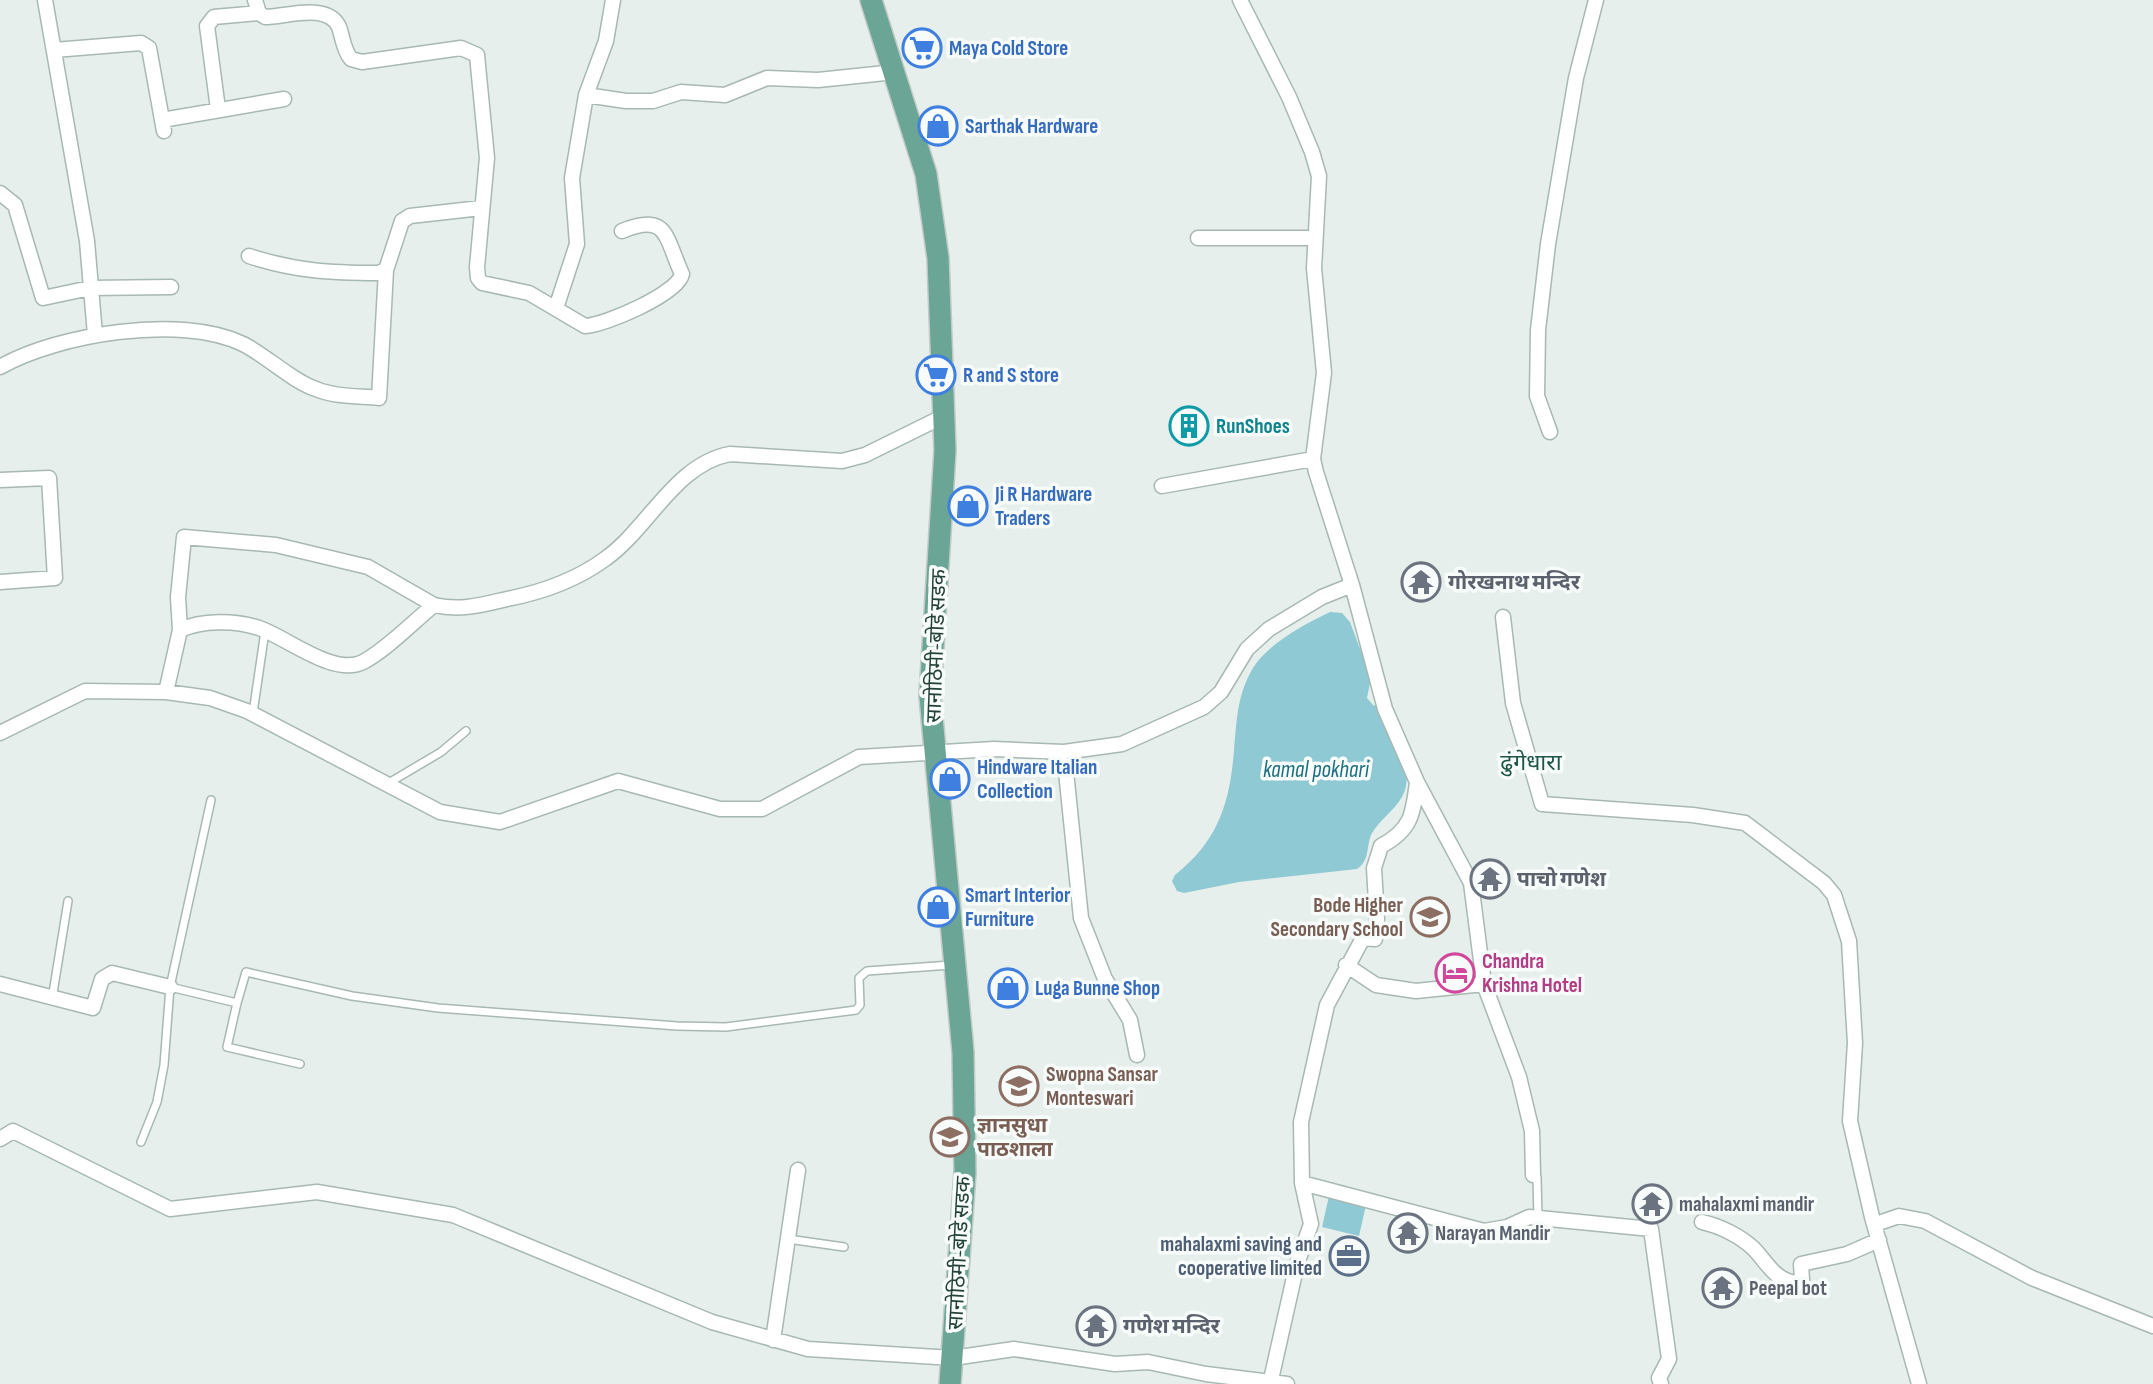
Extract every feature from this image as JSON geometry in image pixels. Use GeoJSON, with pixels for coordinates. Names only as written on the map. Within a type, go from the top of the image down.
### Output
{"type":"FeatureCollection","features":[{"type":"Feature","properties":{"kind":"main road","name":"सानोठिमी-बोडे सडक"},"geometry":{"type":"LineString","coordinates":[[871,0],[926,174],[938,258],[945,450],[930,696],[963,1052],[965,1173],[950,1384]]}},
{"type":"Feature","properties":{"kind":"street"},"geometry":{"type":"LineString","coordinates":[[45,0],[87,241],[95,335]]}},
{"type":"Feature","properties":{"kind":"street"},"geometry":{"type":"LineString","coordinates":[[556,308],[577,244],[572,178],[586,95],[606,41],[613,0]]}},
{"type":"Feature","properties":{"kind":"street"},"geometry":{"type":"LineString","coordinates":[[1240,0],[1312,152],[1319,194],[1314,238],[1324,373],[1313,460],[1352,585],[1385,709],[1417,782],[1471,883],[1484,984],[1519,1077],[1532,1131],[1533,1175]]}},
{"type":"Feature","properties":{"kind":"street"},"geometry":{"type":"LineString","coordinates":[[1550,432],[1537,396],[1538,330],[1548,244],[1576,78],[1596,0]]}},
{"type":"Feature","properties":{"kind":"street"},"geometry":{"type":"LineString","coordinates":[[218,109],[207,26],[214,17],[257,6],[274,17],[322,12],[338,24],[351,59],[362,62],[461,48],[477,55],[487,158],[481,208],[478,278],[489,285],[529,293],[585,326],[595,326],[675,288],[681,274],[659,226],[651,222],[641,223],[622,231]]}},
{"type":"Feature","properties":{"kind":"street"},"geometry":{"type":"LineString","coordinates":[[54,50],[141,43],[149,48],[163,126],[218,109],[284,99]]}},
{"type":"Feature","properties":{"kind":"street"},"geometry":{"type":"LineString","coordinates":[[586,95],[626,101],[653,101],[681,92],[725,95],[767,78],[818,80],[895,72]]}},
{"type":"Feature","properties":{"kind":"street"},"geometry":{"type":"LineString","coordinates":[[0,193],[15,205],[43,298],[90,288],[171,287]]}},
{"type":"Feature","properties":{"kind":"street"},"geometry":{"type":"LineString","coordinates":[[0,368],[46,346],[95,335],[199,331],[242,344],[314,389],[379,398],[386,270],[402,221],[410,216],[481,208]]}},
{"type":"Feature","properties":{"kind":"street"},"geometry":{"type":"LineString","coordinates":[[1198,238],[1314,238]]}},
{"type":"Feature","properties":{"kind":"street"},"geometry":{"type":"LineString","coordinates":[[249,256],[286,268],[326,273],[386,270]]}},
{"type":"Feature","properties":{"kind":"street"},"geometry":{"type":"LineString","coordinates":[[166,692],[180,630],[178,597],[184,537],[276,545],[368,567],[434,605],[457,611],[553,589],[606,559],[693,471],[714,457],[730,454],[842,461],[865,455],[944,416]]}},
{"type":"Feature","properties":{"kind":"street"},"geometry":{"type":"LineString","coordinates":[[1162,486],[1313,460]]}},
{"type":"Feature","properties":{"kind":"street"},"geometry":{"type":"LineString","coordinates":[[0,480],[49,478],[55,578],[0,582]]}},
{"type":"Feature","properties":{"kind":"street"},"geometry":{"type":"LineString","coordinates":[[0,733],[85,691],[166,692],[210,698],[253,714],[440,812],[500,822],[618,780],[720,809],[762,809],[859,757],[995,749],[1064,752],[1122,744],[1204,708],[1221,692],[1247,649],[1269,629],[1322,597],[1352,585]]}},
{"type":"Feature","properties":{"kind":"street"},"geometry":{"type":"LineString","coordinates":[[180,630],[194,623],[243,624],[265,631],[335,665],[361,663],[434,605]]}},
{"type":"Feature","properties":{"kind":"street"},"geometry":{"type":"LineString","coordinates":[[1503,617],[1513,703],[1542,804],[1693,815],[1745,823],[1824,883],[1834,895],[1849,941],[1855,1043],[1850,1121],[1879,1240],[1919,1384]]}},
{"type":"Feature","properties":{"kind":"street"},"geometry":{"type":"LineString","coordinates":[[1064,752],[1081,918],[1105,979],[1129,1020],[1138,1055]]}},
{"type":"Feature","properties":{"kind":"street"},"geometry":{"type":"LineString","coordinates":[[1270,1382],[1297,1264],[1311,1224],[1302,1183],[1301,1122],[1327,1005],[1346,965],[1363,938],[1375,939],[1377,919],[1374,868],[1381,846],[1401,835],[1413,811],[1417,782]]}},
{"type":"Feature","properties":{"kind":"street"},"geometry":{"type":"LineString","coordinates":[[1346,965],[1376,985],[1416,991],[1484,984]]}},
{"type":"Feature","properties":{"kind":"street"},"geometry":{"type":"LineString","coordinates":[[0,985],[93,1008],[102,979],[112,973],[170,987]]}},
{"type":"Feature","properties":{"kind":"street"},"geometry":{"type":"LineString","coordinates":[[0,1139],[13,1131],[170,1209],[317,1192],[453,1215],[712,1322],[808,1349],[953,1357],[1014,1349],[1115,1364],[1148,1362],[1189,1378],[1287,1384]]}},
{"type":"Feature","properties":{"kind":"street"},"geometry":{"type":"LineString","coordinates":[[773,1340],[798,1170]]}},
{"type":"Feature","properties":{"kind":"street"},"geometry":{"type":"LineString","coordinates":[[1302,1183],[1484,1231],[1507,1227],[1529,1217],[1538,1220],[1651,1229],[1669,1359],[1659,1378],[1661,1384]]}},
{"type":"Feature","properties":{"kind":"street"},"geometry":{"type":"LineString","coordinates":[[1875,1224],[1899,1216],[1925,1221],[2032,1278],[2153,1326]]}},
{"type":"Feature","properties":{"kind":"street"},"geometry":{"type":"LineString","coordinates":[[1702,1222],[1741,1239],[1754,1249],[1775,1275],[1796,1283],[1802,1280],[1801,1264],[1847,1254],[1879,1240]]}},
{"type":"Feature","properties":{"kind":"lane"},"geometry":{"type":"LineString","coordinates":[[253,714],[265,631]]}},
{"type":"Feature","properties":{"kind":"lane"},"geometry":{"type":"LineString","coordinates":[[387,784],[441,752],[466,731]]}},
{"type":"Feature","properties":{"kind":"lane"},"geometry":{"type":"LineString","coordinates":[[141,1142],[157,1102],[162,1077],[170,987],[211,800]]}},
{"type":"Feature","properties":{"kind":"lane"},"geometry":{"type":"LineString","coordinates":[[52,999],[68,901]]}},
{"type":"Feature","properties":{"kind":"lane"},"geometry":{"type":"LineString","coordinates":[[300,1064],[227,1047],[246,972],[352,996],[438,1008],[726,1027],[856,1010],[860,1005],[859,978],[867,971],[955,965]]}},
{"type":"Feature","properties":{"kind":"lane"},"geometry":{"type":"LineString","coordinates":[[170,987],[237,1003]]}},
{"type":"Feature","properties":{"kind":"lane"},"geometry":{"type":"LineString","coordinates":[[1533,1175],[1538,1177],[1538,1220]]}},
{"type":"Feature","properties":{"kind":"lane"},"geometry":{"type":"LineString","coordinates":[[787,1239],[844,1247]]}},
{"type":"Feature","properties":{"kind":"water","name":"kamal pokhari"},"geometry":{"type":"Polygon","coordinates":[[[1330,612],[1342,613],[1350,622],[1371,678],[1367,698],[1373,705],[1383,708],[1397,740],[1407,776],[1402,797],[1374,830],[1366,858],[1357,869],[1239,882],[1184,893],[1177,891],[1172,881],[1175,875],[1202,849],[1225,804],[1239,708],[1253,668],[1278,642],[1330,612]]]}},
{"type":"Feature","properties":{"kind":"water"},"geometry":{"type":"Polygon","coordinates":[[[1329,1196],[1366,1205],[1359,1236],[1322,1227],[1329,1196]]]}},
{"type":"Feature","properties":{"kind":"place","name":"Maya Cold Store"},"geometry":{"type":"Point","coordinates":[922,48]}},
{"type":"Feature","properties":{"kind":"place","name":"Sarthak Hardware"},"geometry":{"type":"Point","coordinates":[938,126]}},
{"type":"Feature","properties":{"kind":"place","name":"R and S store"},"geometry":{"type":"Point","coordinates":[936,375]}},
{"type":"Feature","properties":{"kind":"place","name":"RunShoes"},"geometry":{"type":"Point","coordinates":[1189,426]}},
{"type":"Feature","properties":{"kind":"place","name":"Ji R Hardware Traders"},"geometry":{"type":"Point","coordinates":[968,506]}},
{"type":"Feature","properties":{"kind":"place","name":"गोरखनाथ मन्दिर"},"geometry":{"type":"Point","coordinates":[1421,582]}},
{"type":"Feature","properties":{"kind":"place","name":"Hindware Italian Collection"},"geometry":{"type":"Point","coordinates":[950,779]}},
{"type":"Feature","properties":{"kind":"place","name":"पाचो गणेश"},"geometry":{"type":"Point","coordinates":[1490,879]}},
{"type":"Feature","properties":{"kind":"place","name":"Smart Interior Furniture"},"geometry":{"type":"Point","coordinates":[938,907]}},
{"type":"Feature","properties":{"kind":"place","name":"Bode Higher Secondary School"},"geometry":{"type":"Point","coordinates":[1430,917]}},
{"type":"Feature","properties":{"kind":"place","name":"Chandra Krishna Hotel"},"geometry":{"type":"Point","coordinates":[1455,973]}},
{"type":"Feature","properties":{"kind":"place","name":"Luga Bunne Shop"},"geometry":{"type":"Point","coordinates":[1008,988]}},
{"type":"Feature","properties":{"kind":"place","name":"Swopna Sansar Monteswari"},"geometry":{"type":"Point","coordinates":[1019,1086]}},
{"type":"Feature","properties":{"kind":"place","name":"ज्ञानसुधा पाठशाला"},"geometry":{"type":"Point","coordinates":[950,1137]}},
{"type":"Feature","properties":{"kind":"place","name":"mahalaxmi mandir"},"geometry":{"type":"Point","coordinates":[1652,1204]}},
{"type":"Feature","properties":{"kind":"place","name":"Narayan Mandir"},"geometry":{"type":"Point","coordinates":[1408,1233]}},
{"type":"Feature","properties":{"kind":"place","name":"mahalaxmi saving and cooperative limited"},"geometry":{"type":"Point","coordinates":[1349,1256]}},
{"type":"Feature","properties":{"kind":"place","name":"Peepal bot"},"geometry":{"type":"Point","coordinates":[1722,1288]}},
{"type":"Feature","properties":{"kind":"place","name":"गणेश मन्दिर"},"geometry":{"type":"Point","coordinates":[1096,1326]}},
{"type":"Feature","properties":{"kind":"district","name":"ढुंगेधारा"},"geometry":{"type":"Point","coordinates":[1531,762]}}]}
